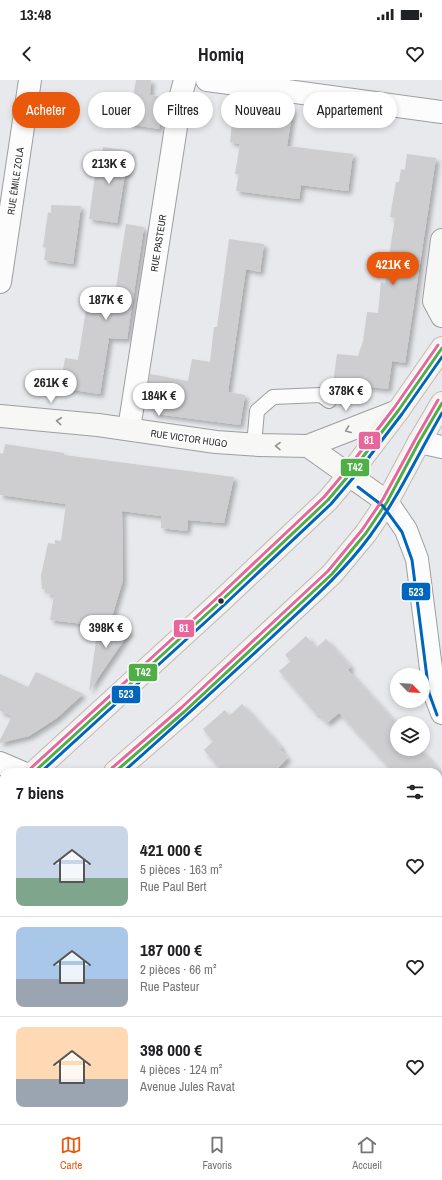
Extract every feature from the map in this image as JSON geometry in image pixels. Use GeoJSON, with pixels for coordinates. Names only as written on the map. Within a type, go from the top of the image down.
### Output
{"type":"FeatureCollection","features":[{"type":"Feature","properties":{"kind":"main road"},"geometry":{"type":"LineString","coordinates":[[442,240],[434,301],[442,316]]}},
{"type":"Feature","properties":{"kind":"main road"},"geometry":{"type":"LineString","coordinates":[[38,768],[221,601],[328,500],[350,475],[398,411],[442,348]]}},
{"type":"Feature","properties":{"kind":"main road"},"geometry":{"type":"LineString","coordinates":[[120,768],[190,706],[332,574],[366,533],[387,502],[442,403]]}},
{"type":"Feature","properties":{"kind":"main road","name":"RUE VICTOR HUGO"},"geometry":{"type":"LineString","coordinates":[[0,416],[129,429],[216,442],[254,445],[308,446],[398,411]]}},
{"type":"Feature","properties":{"kind":"main road"},"geometry":{"type":"LineString","coordinates":[[308,446],[387,502]]}},
{"type":"Feature","properties":{"kind":"street","name":"RUE ÉMILE ZOLA"},"geometry":{"type":"LineString","coordinates":[[0,282],[30,80]]}},
{"type":"Feature","properties":{"kind":"street","name":"RUE PASTEUR"},"geometry":{"type":"LineString","coordinates":[[129,429],[181,95],[185,80]]}},
{"type":"Feature","properties":{"kind":"street"},"geometry":{"type":"LineString","coordinates":[[207,80],[442,112]]}},
{"type":"Feature","properties":{"kind":"street"},"geometry":{"type":"LineString","coordinates":[[419,442],[442,447]]}},
{"type":"Feature","properties":{"kind":"street"},"geometry":{"type":"LineString","coordinates":[[387,502],[406,530],[417,559],[434,692],[442,713]]}},
{"type":"Feature","properties":{"kind":"street"},"geometry":{"type":"LineString","coordinates":[[0,763],[12,768]]}},
{"type":"Feature","properties":{"kind":"lane"},"geometry":{"type":"LineString","coordinates":[[254,445],[257,411],[273,397],[321,395],[329,401]]}},
{"type":"Feature","properties":{"kind":"building"},"geometry":{"type":"Polygon","coordinates":[[[136,80],[151,80],[150,95],[153,95],[153,128],[159,129],[145,127],[145,92],[134,92],[136,80]]]}},
{"type":"Feature","properties":{"kind":"building"},"geometry":{"type":"Polygon","coordinates":[[[232,128],[290,128],[287,146],[353,154],[348,191],[301,185],[299,199],[236,191],[239,174],[235,174],[240,144],[230,142],[232,128]]]}},
{"type":"Feature","properties":{"kind":"building"},"geometry":{"type":"Polygon","coordinates":[[[103,147],[131,151],[128,174],[125,174],[117,223],[89,219],[97,161],[101,158],[103,147]]]}},
{"type":"Feature","properties":{"kind":"building"},"geometry":{"type":"Polygon","coordinates":[[[407,154],[436,158],[405,363],[392,361],[388,389],[353,385],[352,395],[332,392],[337,354],[358,356],[363,341],[367,312],[378,313],[381,282],[385,283],[395,217],[390,217],[396,182],[399,182],[401,169],[405,170],[407,154]]]}},
{"type":"Feature","properties":{"kind":"building"},"geometry":{"type":"Polygon","coordinates":[[[51,205],[81,206],[73,264],[44,260],[46,248],[43,247],[48,212],[51,213],[51,205]]]}},
{"type":"Feature","properties":{"kind":"building"},"geometry":{"type":"Polygon","coordinates":[[[126,224],[144,227],[127,339],[109,338],[100,394],[60,388],[65,358],[78,360],[87,303],[99,305],[101,291],[115,294],[126,224]]]}},
{"type":"Feature","properties":{"kind":"building"},"geometry":{"type":"Polygon","coordinates":[[[229,239],[264,244],[260,272],[246,269],[228,392],[245,395],[240,425],[156,414],[146,403],[150,374],[188,381],[192,359],[210,362],[214,327],[217,327],[229,239]]]}},
{"type":"Feature","properties":{"kind":"building"},"geometry":{"type":"Polygon","coordinates":[[[5,444],[64,453],[64,455],[234,477],[224,523],[188,520],[187,531],[161,528],[161,516],[122,511],[123,580],[109,627],[50,620],[54,595],[47,594],[48,590],[42,589],[41,576],[48,543],[55,544],[55,540],[61,541],[66,504],[0,495],[0,453],[3,454],[5,444]]]}},
{"type":"Feature","properties":{"kind":"building"},"geometry":{"type":"Polygon","coordinates":[[[98,626],[131,630],[89,691],[98,626]]]}},
{"type":"Feature","properties":{"kind":"building"},"geometry":{"type":"Polygon","coordinates":[[[306,636],[316,648],[326,639],[351,667],[348,670],[390,716],[390,756],[426,756],[437,768],[389,768],[339,713],[327,723],[318,714],[317,715],[279,671],[291,661],[285,655],[306,636]]]}},
{"type":"Feature","properties":{"kind":"building"},"geometry":{"type":"Polygon","coordinates":[[[36,672],[83,694],[57,718],[29,736],[0,743],[0,740],[12,716],[0,711],[0,674],[28,687],[36,672]]]}},
{"type":"Feature","properties":{"kind":"building"},"geometry":{"type":"Polygon","coordinates":[[[242,704],[282,748],[280,749],[288,758],[278,768],[220,768],[204,750],[213,741],[203,729],[225,710],[229,716],[242,704]]]}},
{"type":"Feature","properties":{"kind":"transit line","name":"81"},"geometry":{"type":"LineString","coordinates":[[31,768],[218,597],[324,497],[394,408],[438,345]]}},
{"type":"Feature","properties":{"kind":"transit line","name":"T42"},"geometry":{"type":"LineString","coordinates":[[38,768],[221,601],[328,500],[398,411],[442,348]]}},
{"type":"Feature","properties":{"kind":"transit line","name":"523"},"geometry":{"type":"LineString","coordinates":[[45,768],[224,605],[331,504],[402,414],[442,357]]}},
{"type":"Feature","properties":{"kind":"transit line","name":"81"},"geometry":{"type":"LineString","coordinates":[[112,768],[181,708],[328,571],[362,530],[383,499],[438,400]]}},
{"type":"Feature","properties":{"kind":"transit line","name":"T42"},"geometry":{"type":"LineString","coordinates":[[120,768],[184,712],[332,574],[366,533],[387,502],[442,403]]}},
{"type":"Feature","properties":{"kind":"transit line","name":"523"},"geometry":{"type":"LineString","coordinates":[[127,768],[271,638],[348,563],[370,536],[390,507],[442,413]]}},
{"type":"Feature","properties":{"kind":"transit line","name":"523"},"geometry":{"type":"LineString","coordinates":[[358,487],[383,506],[402,532],[412,560],[429,693],[437,715]]}}]}
